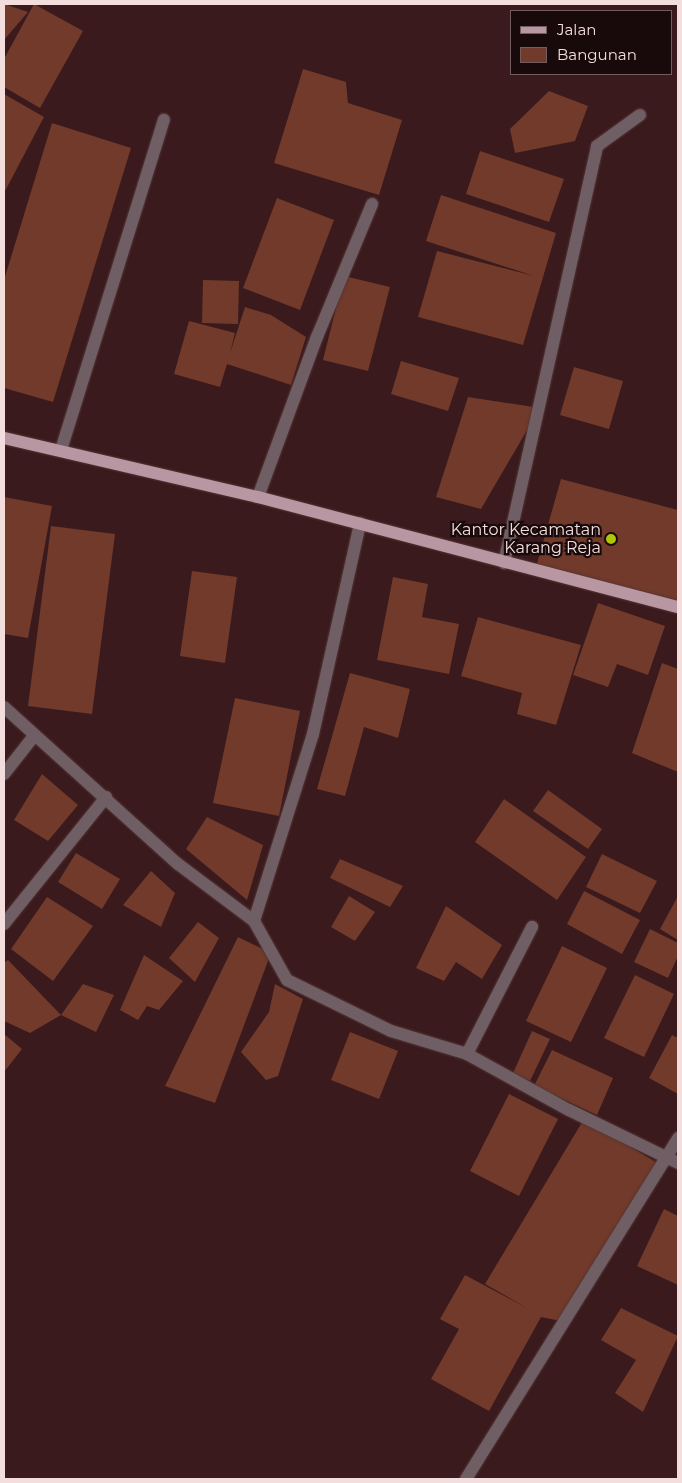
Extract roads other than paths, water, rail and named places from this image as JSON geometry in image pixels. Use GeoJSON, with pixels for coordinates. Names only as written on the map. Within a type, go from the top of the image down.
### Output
{"type":"FeatureCollection","features":[{"type":"Feature","properties":{"kind":"main road"},"geometry":{"type":"LineString","coordinates":[[4,438],[258,497],[504,563],[678,607]]}},
{"type":"Feature","properties":{"kind":"street"},"geometry":{"type":"LineString","coordinates":[[504,563],[597,146],[640,115]]}},
{"type":"Feature","properties":{"kind":"street"},"geometry":{"type":"LineString","coordinates":[[61,450],[164,120]]}},
{"type":"Feature","properties":{"kind":"street"},"geometry":{"type":"LineString","coordinates":[[258,497],[317,337],[372,204]]}},
{"type":"Feature","properties":{"kind":"street"},"geometry":{"type":"LineString","coordinates":[[254,921],[314,734],[360,523]]}},
{"type":"Feature","properties":{"kind":"street"},"geometry":{"type":"LineString","coordinates":[[4,707],[34,736],[106,797],[178,864],[254,921],[287,980],[391,1031],[467,1054],[672,1160]]}},
{"type":"Feature","properties":{"kind":"street"},"geometry":{"type":"LineString","coordinates":[[4,774],[34,736]]}},
{"type":"Feature","properties":{"kind":"street"},"geometry":{"type":"LineString","coordinates":[[4,924],[106,797]]}},
{"type":"Feature","properties":{"kind":"street"},"geometry":{"type":"LineString","coordinates":[[467,1054],[532,927]]}},
{"type":"Feature","properties":{"kind":"street"},"geometry":{"type":"LineString","coordinates":[[466,1479],[672,1160],[678,1138]]}},
{"type":"Feature","properties":{"kind":"place","name":"Kantor Kecamatan Karang Reja"},"geometry":{"type":"Point","coordinates":[611,539]}}]}
